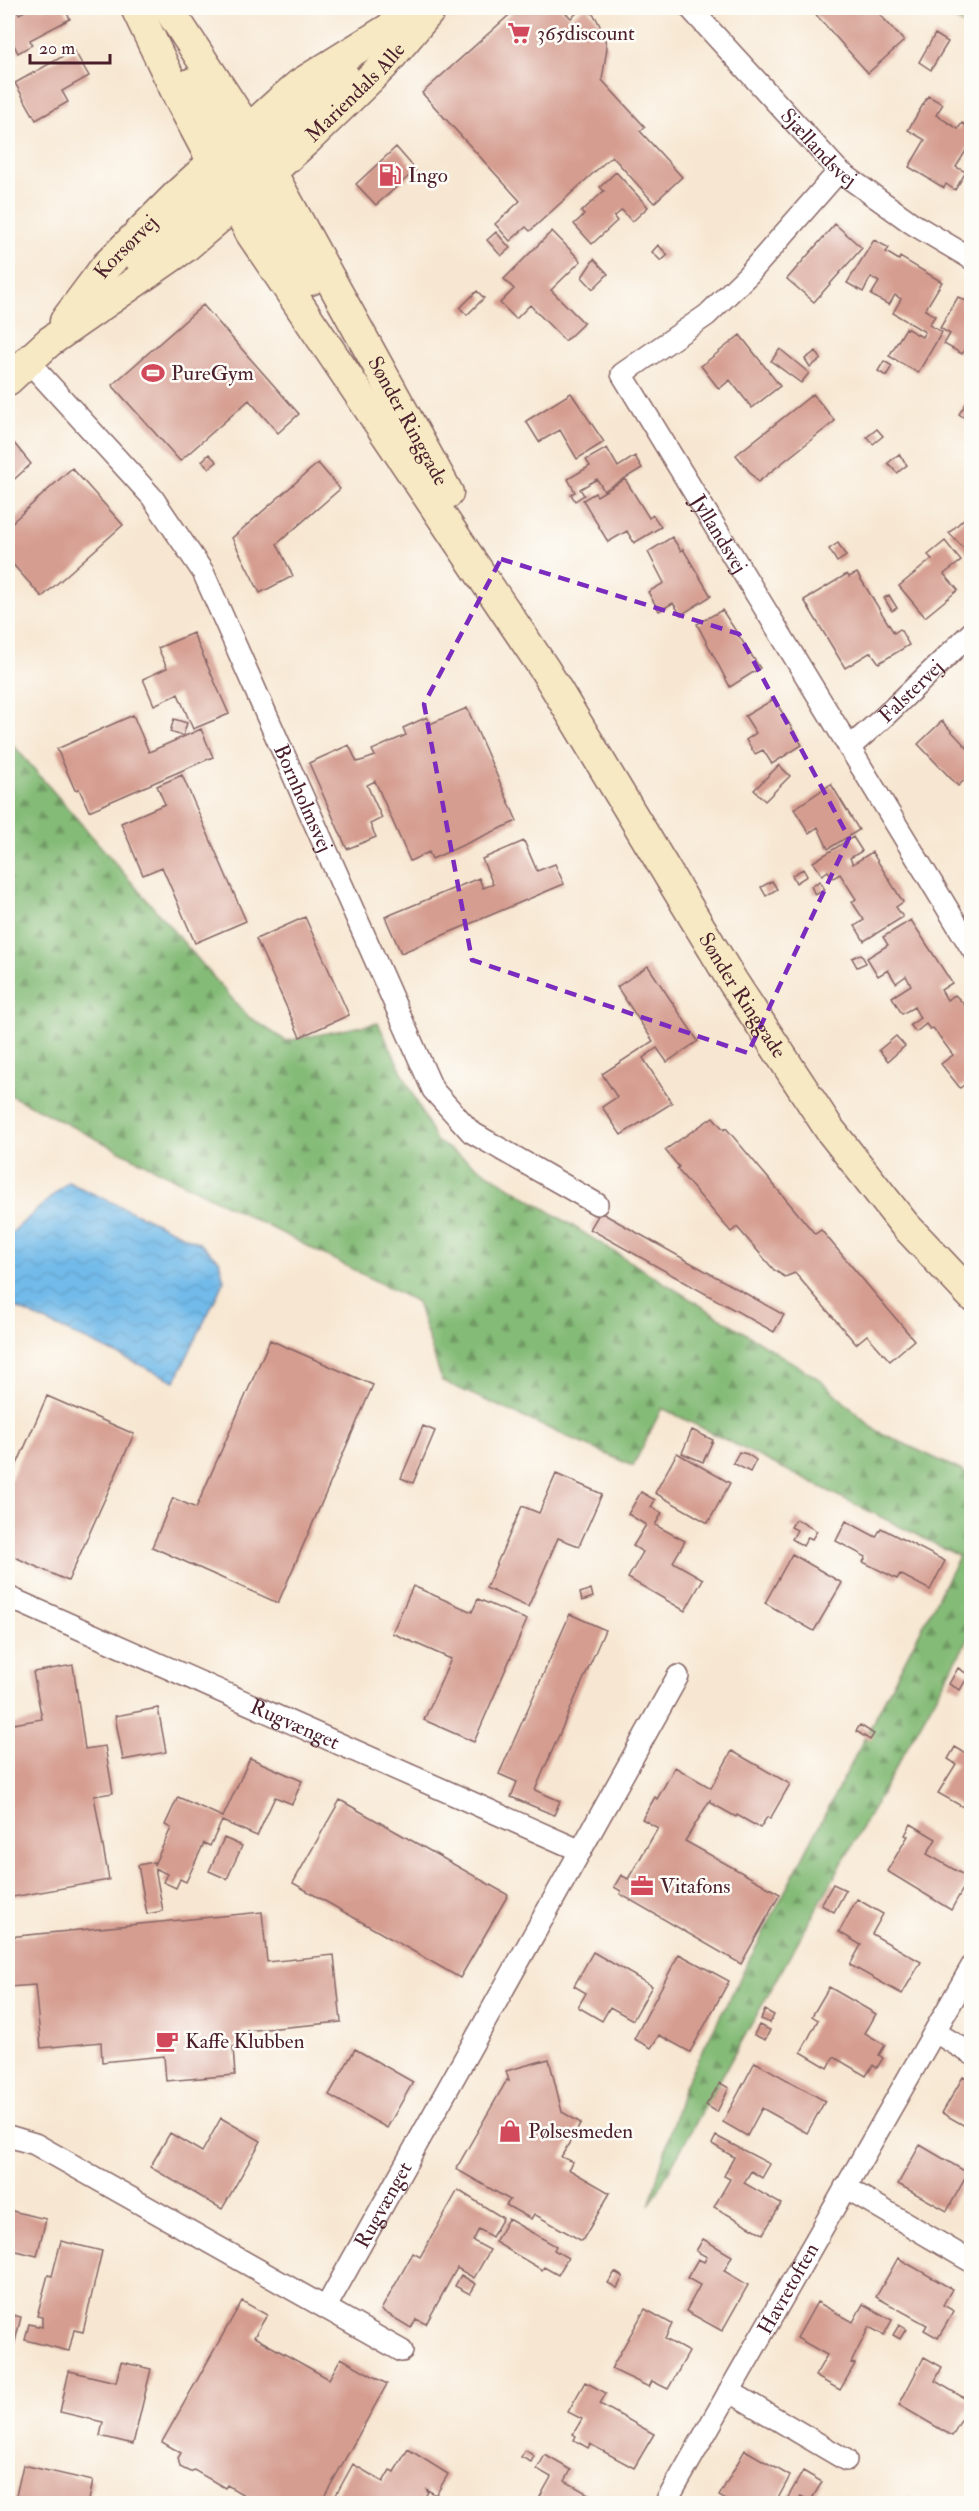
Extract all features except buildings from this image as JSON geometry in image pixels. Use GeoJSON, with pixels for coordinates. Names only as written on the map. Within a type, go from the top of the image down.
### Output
{"type":"FeatureCollection","features":[{"type":"Feature","properties":{"kind":"street"},"geometry":{"type":"LineString","coordinates":[[137,8],[179,61],[242,167]]}},
{"type":"Feature","properties":{"kind":"street"},"geometry":{"type":"LineString","coordinates":[[168,8],[242,167]]}},
{"type":"Feature","properties":{"kind":"street","name":"Mariendals Alle"},"geometry":{"type":"LineString","coordinates":[[242,167],[300,84],[422,8]]}},
{"type":"Feature","properties":{"kind":"street"},"geometry":{"type":"LineString","coordinates":[[28,361],[312,102],[429,8]]}},
{"type":"Feature","properties":{"kind":"street","name":"Sjællandsvej"},"geometry":{"type":"LineString","coordinates":[[690,8],[839,171],[913,224],[972,259]]}},
{"type":"Feature","properties":{"kind":"street","name":"Sønder Ringgade"},"geometry":{"type":"LineString","coordinates":[[242,167],[304,228],[545,670],[733,982],[830,1130],[904,1224],[972,1296]]}},
{"type":"Feature","properties":{"kind":"street","name":"Sønder Ringgade"},"geometry":{"type":"LineString","coordinates":[[242,167],[250,232],[545,670]]}},
{"type":"Feature","properties":{"kind":"street","name":"Jyllandsvej"},"geometry":{"type":"LineString","coordinates":[[839,171],[748,275],[707,315],[622,374],[972,949]]}},
{"type":"Feature","properties":{"kind":"street","name":"Bornholmsvej"},"geometry":{"type":"LineString","coordinates":[[28,361],[152,497],[203,572],[433,1090],[471,1132],[597,1204]]}},
{"type":"Feature","properties":{"kind":"street","name":"Falstervej"},"geometry":{"type":"LineString","coordinates":[[849,748],[972,632]]}},
{"type":"Feature","properties":{"kind":"street","name":"Rugvænget"},"geometry":{"type":"LineString","coordinates":[[8,1597],[582,1851]]}},
{"type":"Feature","properties":{"kind":"street","name":"Rugvænget"},"geometry":{"type":"LineString","coordinates":[[326,2307],[678,1676]]}},
{"type":"Feature","properties":{"kind":"street","name":"Havretoften"},"geometry":{"type":"LineString","coordinates":[[665,2504],[972,1966]]}},
{"type":"Feature","properties":{"kind":"street"},"geometry":{"type":"LineString","coordinates":[[935,2032],[972,2054]]}},
{"type":"Feature","properties":{"kind":"street"},"geometry":{"type":"LineString","coordinates":[[8,2136],[35,2144],[402,2351]]}},
{"type":"Feature","properties":{"kind":"street"},"geometry":{"type":"LineString","coordinates":[[845,2187],[972,2262]]}},
{"type":"Feature","properties":{"kind":"street"},"geometry":{"type":"LineString","coordinates":[[729,2391],[846,2460]]}},
{"type":"Feature","properties":{"kind":"highlighted area"},"geometry":{"type":"Polygon","coordinates":[[[501,559],[739,634],[849,838],[748,1053],[472,960],[424,704],[501,559]]]}},
{"type":"Feature","properties":{"kind":"green space"},"geometry":{"type":"Polygon","coordinates":[[[936,8],[971,8],[971,29],[936,8]]]}},
{"type":"Feature","properties":{"kind":"green space"},"geometry":{"type":"Polygon","coordinates":[[[8,739],[247,1016],[286,1041],[378,1023],[436,1141],[819,1379],[875,1430],[971,1475],[971,1634],[649,2206],[684,2086],[959,1556],[662,1408],[633,1466],[442,1381],[417,1302],[8,1094],[8,739]]]}},
{"type":"Feature","properties":{"kind":"water"},"geometry":{"type":"Polygon","coordinates":[[[68,1182],[199,1243],[219,1260],[224,1281],[175,1381],[8,1304],[8,1236],[68,1182]]]}},
{"type":"Feature","properties":{"kind":"place","name":"365discount"},"geometry":{"type":"Point","coordinates":[519,33]}},
{"type":"Feature","properties":{"kind":"place","name":"Ingo"},"geometry":{"type":"Point","coordinates":[390,175]}},
{"type":"Feature","properties":{"kind":"place","name":"PureGym"},"geometry":{"type":"Point","coordinates":[153,373]}},
{"type":"Feature","properties":{"kind":"place","name":"Vitafons"},"geometry":{"type":"Point","coordinates":[642,1886]}},
{"type":"Feature","properties":{"kind":"place","name":"Kaffe Klubben"},"geometry":{"type":"Point","coordinates":[167,2041]}},
{"type":"Feature","properties":{"kind":"place","name":"Pølsesmeden"},"geometry":{"type":"Point","coordinates":[510,2131]}}]}
